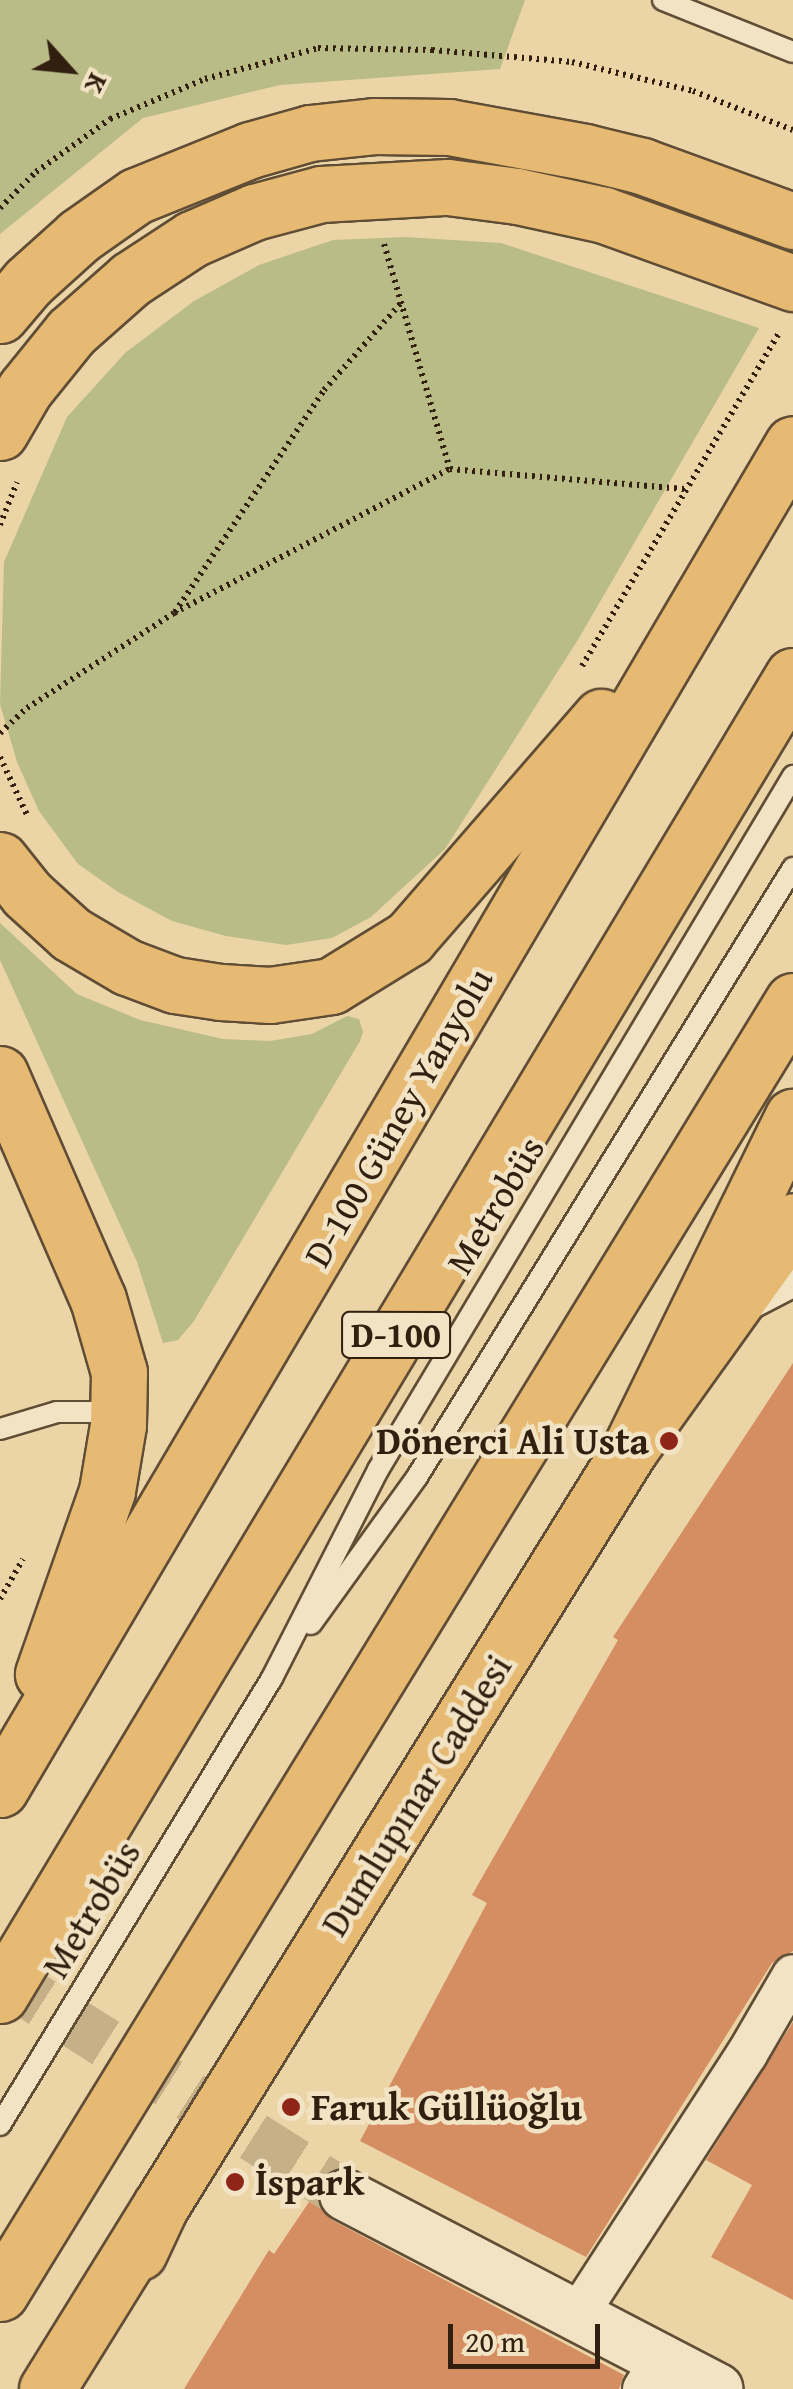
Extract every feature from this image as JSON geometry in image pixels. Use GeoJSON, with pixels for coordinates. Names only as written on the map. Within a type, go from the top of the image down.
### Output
{"type":"FeatureCollection","features":[{"type":"Feature","properties":{"kind":"main road"},"geometry":{"type":"LineString","coordinates":[[0,315],[28,282],[66,248],[136,196],[192,171],[310,133],[374,126],[449,127],[584,152],[696,185],[793,221]]}},
{"type":"Feature","properties":{"kind":"main road"},"geometry":{"type":"LineString","coordinates":[[9,456],[25,388],[71,332],[116,292],[192,238],[254,212],[320,194],[448,187],[604,215],[674,237],[788,305]]}},
{"type":"Feature","properties":{"kind":"main road","name":"D-100 Güney Yanyolu"},"geometry":{"type":"LineString","coordinates":[[1,1787],[793,444]]}},
{"type":"Feature","properties":{"kind":"main road"},"geometry":{"type":"LineString","coordinates":[[15,840],[27,894],[72,934],[143,973],[176,985],[221,992],[270,995],[331,986],[409,938],[705,592]]}},
{"type":"Feature","properties":{"kind":"main road","name":"D-100"},"geometry":{"type":"LineString","coordinates":[[0,1995],[793,676]]}},
{"type":"Feature","properties":{"kind":"main road"},"geometry":{"type":"LineString","coordinates":[[0,2292],[793,1001]]}},
{"type":"Feature","properties":{"kind":"main road"},"geometry":{"type":"LineString","coordinates":[[0,1074],[98,1298],[118,1372],[118,1425],[107,1491],[1,1787]]}},
{"type":"Feature","properties":{"kind":"main road"},"geometry":{"type":"LineString","coordinates":[[630,1449],[793,1117]]}},
{"type":"Feature","properties":{"kind":"main road","name":"Dumlupınar Caddesi"},"geometry":{"type":"LineString","coordinates":[[72,2389],[160,2207],[630,1449],[737,1305],[793,1221]]}},
{"type":"Feature","properties":{"kind":"main road"},"geometry":{"type":"LineString","coordinates":[[47,2389],[160,2207]]}},
{"type":"Feature","properties":{"kind":"street"},"geometry":{"type":"LineString","coordinates":[[737,1305],[793,1276]]}},
{"type":"Feature","properties":{"kind":"street"},"geometry":{"type":"LineString","coordinates":[[578,2314],[747,2054],[793,1975]]}},
{"type":"Feature","properties":{"kind":"street"},"geometry":{"type":"LineString","coordinates":[[345,2195],[578,2314],[652,2375],[718,2389]]}},
{"type":"Feature","properties":{"kind":"lane"},"geometry":{"type":"LineString","coordinates":[[663,0],[793,52]]}},
{"type":"Feature","properties":{"kind":"lane","name":"Metrobüs"},"geometry":{"type":"LineString","coordinates":[[0,2125],[272,1678],[378,1470],[793,776]]}},
{"type":"Feature","properties":{"kind":"lane","name":"Metrobüs"},"geometry":{"type":"LineString","coordinates":[[272,1678],[417,1477],[793,868]]}},
{"type":"Feature","properties":{"kind":"lane"},"geometry":{"type":"LineString","coordinates":[[0,1429],[57,1412],[94,1412],[118,1425]]}},
{"type":"Feature","properties":{"kind":"path"},"geometry":{"type":"LineString","coordinates":[[693,91],[793,130]]}},
{"type":"Feature","properties":{"kind":"path"},"geometry":{"type":"LineString","coordinates":[[380,231],[450,468]]}},
{"type":"Feature","properties":{"kind":"path"},"geometry":{"type":"LineString","coordinates":[[174,613],[324,390],[400,304]]}},
{"type":"Feature","properties":{"kind":"path"},"geometry":{"type":"LineString","coordinates":[[579,670],[788,305]]}},
{"type":"Feature","properties":{"kind":"path"},"geometry":{"type":"LineString","coordinates":[[0,525],[9,456]]}},
{"type":"Feature","properties":{"kind":"path"},"geometry":{"type":"LineString","coordinates":[[0,734],[27,708],[174,613],[450,468],[684,489]]}},
{"type":"Feature","properties":{"kind":"path"},"geometry":{"type":"LineString","coordinates":[[0,757],[15,840]]}},
{"type":"Feature","properties":{"kind":"green space"},"geometry":{"type":"Polygon","coordinates":[[[0,0],[525,0],[500,69],[280,85],[143,118],[0,234],[0,0]]]}},
{"type":"Feature","properties":{"kind":"green space"},"geometry":{"type":"Polygon","coordinates":[[[405,237],[501,243],[759,328],[579,638],[445,849],[371,917],[332,938],[286,945],[226,936],[172,921],[118,892],[78,864],[39,811],[17,762],[0,704],[4,562],[67,417],[125,353],[194,301],[259,265],[333,240],[405,237]]]}},
{"type":"Feature","properties":{"kind":"green space"},"geometry":{"type":"Polygon","coordinates":[[[0,923],[77,994],[140,1020],[223,1039],[270,1041],[312,1034],[347,1016],[359,1019],[363,1032],[360,1041],[194,1321],[178,1340],[163,1343],[137,1262],[0,960],[0,923]]]}},
{"type":"Feature","properties":{"kind":"building"},"geometry":{"type":"Polygon","coordinates":[[[793,1363],[793,1951],[772,1963],[586,2257],[360,2141],[487,1903],[472,1895],[618,1640],[613,1637],[793,1363]]]}},
{"type":"Feature","properties":{"kind":"building"},"geometry":{"type":"Polygon","coordinates":[[[793,2022],[793,2300],[711,2257],[752,2185],[706,2160],[793,2022]]]}},
{"type":"Feature","properties":{"kind":"building"},"geometry":{"type":"Polygon","coordinates":[[[311,2199],[332,2220],[624,2375],[619,2389],[184,2389],[269,2250],[274,2254],[311,2199]]]}},
{"type":"Feature","properties":{"kind":"tunnel"},"geometry":{"type":"LineString","coordinates":[[0,1976],[345,2195]]}},
{"type":"Feature","properties":{"kind":"place","name":"Dönerci Ali Usta"},"geometry":{"type":"Point","coordinates":[669,1441]}},
{"type":"Feature","properties":{"kind":"place","name":"Faruk Güllüoğlu"},"geometry":{"type":"Point","coordinates":[291,2107]}},
{"type":"Feature","properties":{"kind":"place","name":"İspark"},"geometry":{"type":"Point","coordinates":[235,2182]}}]}
